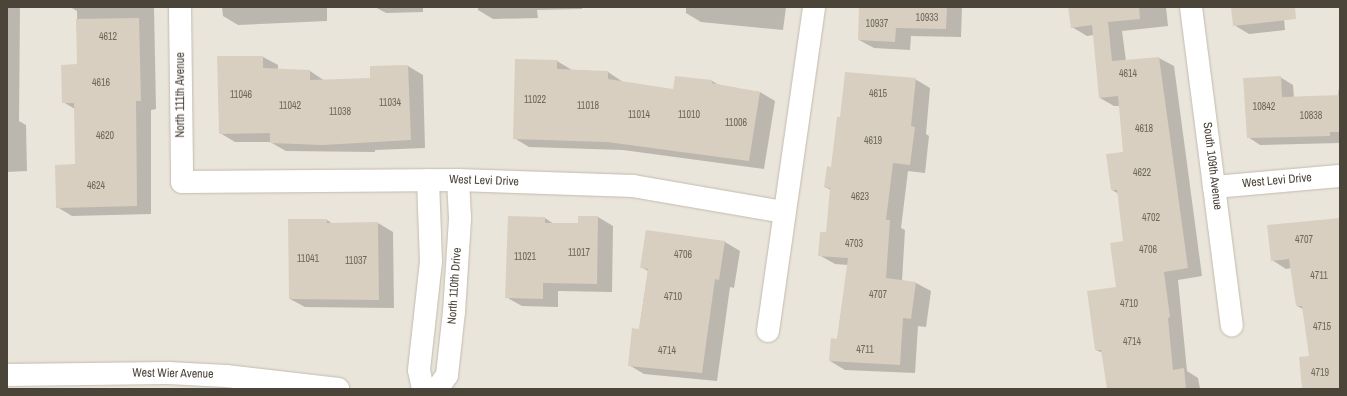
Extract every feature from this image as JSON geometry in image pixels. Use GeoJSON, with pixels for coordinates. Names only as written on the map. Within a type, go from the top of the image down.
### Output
{"type":"FeatureCollection","features":[{"type":"Feature","properties":{"kind":"street","name":"North 111th Avenue"},"geometry":{"type":"LineString","coordinates":[[180,7],[182,182]]}},
{"type":"Feature","properties":{"kind":"street"},"geometry":{"type":"LineString","coordinates":[[768,331],[783,212],[814,7]]}},
{"type":"Feature","properties":{"kind":"street","name":"South 109th Avenue"},"geometry":{"type":"LineString","coordinates":[[1191,7],[1232,325]]}},
{"type":"Feature","properties":{"kind":"street","name":"West Levi Drive"},"geometry":{"type":"LineString","coordinates":[[1214,187],[1340,176]]}},
{"type":"Feature","properties":{"kind":"street"},"geometry":{"type":"LineString","coordinates":[[423,389],[418,370],[431,262],[428,180]]}},
{"type":"Feature","properties":{"kind":"street","name":"West Levi Drive"},"geometry":{"type":"LineString","coordinates":[[182,182],[458,180],[633,186],[783,212]]}},
{"type":"Feature","properties":{"kind":"street","name":"North 110th Drive"},"geometry":{"type":"LineString","coordinates":[[437,389],[447,375],[454,312],[460,218],[458,180]]}},
{"type":"Feature","properties":{"kind":"street","name":"West Wier Avenue"},"geometry":{"type":"LineString","coordinates":[[7,375],[67,384],[226,376],[338,389]]}},
{"type":"Feature","properties":{"kind":"shaded area"},"geometry":{"type":"Polygon","coordinates":[[[7,7],[1340,7],[1340,389],[7,389],[7,7]]]}},
{"type":"Feature","properties":{"kind":"building"},"geometry":{"type":"Polygon","coordinates":[[[859,7],[947,7],[946,29],[896,28],[895,42],[858,40],[859,7]]]}},
{"type":"Feature","properties":{"kind":"building"},"geometry":{"type":"Polygon","coordinates":[[[1068,7],[1139,7],[1140,19],[1108,22],[1112,61],[1159,57],[1188,268],[1164,272],[1170,317],[1168,318],[1173,370],[1184,368],[1186,389],[1107,389],[1101,350],[1095,350],[1087,291],[1116,287],[1110,243],[1123,241],[1117,190],[1111,190],[1106,154],[1123,152],[1118,96],[1099,98],[1092,25],[1071,28],[1068,7]]]}},
{"type":"Feature","properties":{"kind":"building"},"geometry":{"type":"Polygon","coordinates":[[[1231,7],[1295,7],[1296,19],[1233,26],[1231,7]]]}},
{"type":"Feature","properties":{"kind":"building"},"geometry":{"type":"Polygon","coordinates":[[[139,18],[141,101],[136,101],[137,206],[56,208],[55,165],[75,164],[74,103],[62,103],[61,65],[77,64],[76,19],[139,18]]]}},
{"type":"Feature","properties":{"kind":"building"},"geometry":{"type":"Polygon","coordinates":[[[217,56],[263,56],[263,68],[310,70],[310,80],[370,78],[370,66],[408,65],[411,140],[322,145],[270,143],[270,133],[219,134],[217,56]]]}},
{"type":"Feature","properties":{"kind":"building"},"geometry":{"type":"Polygon","coordinates":[[[515,59],[557,60],[557,69],[608,71],[608,79],[673,89],[675,76],[712,80],[712,83],[760,92],[749,161],[607,142],[513,139],[515,59]]]}},
{"type":"Feature","properties":{"kind":"building"},"geometry":{"type":"Polygon","coordinates":[[[845,72],[916,78],[911,126],[915,127],[910,165],[893,163],[886,220],[890,220],[886,278],[916,282],[911,319],[903,318],[900,365],[829,361],[831,338],[837,339],[848,258],[818,256],[820,232],[826,232],[830,188],[824,187],[827,166],[831,167],[837,117],[840,117],[845,72]]]}},
{"type":"Feature","properties":{"kind":"building"},"geometry":{"type":"Polygon","coordinates":[[[1281,76],[1282,97],[1340,95],[1340,132],[1330,132],[1330,136],[1247,138],[1243,78],[1281,76]]]}},
{"type":"Feature","properties":{"kind":"building"},"geometry":{"type":"Polygon","coordinates":[[[508,216],[545,217],[545,223],[578,223],[578,216],[598,216],[597,284],[543,283],[543,299],[505,298],[508,216]]]}},
{"type":"Feature","properties":{"kind":"building"},"geometry":{"type":"Polygon","coordinates":[[[1340,218],[1340,389],[1302,389],[1299,357],[1309,356],[1302,306],[1296,306],[1289,259],[1271,261],[1267,225],[1340,218]]]}},
{"type":"Feature","properties":{"kind":"building"},"geometry":{"type":"Polygon","coordinates":[[[288,219],[327,219],[327,223],[378,222],[379,300],[289,299],[288,219]]]}},
{"type":"Feature","properties":{"kind":"building"},"geometry":{"type":"Polygon","coordinates":[[[646,230],[725,241],[719,280],[715,279],[702,373],[628,366],[632,328],[639,329],[648,269],[640,268],[646,230]]]}}]}
